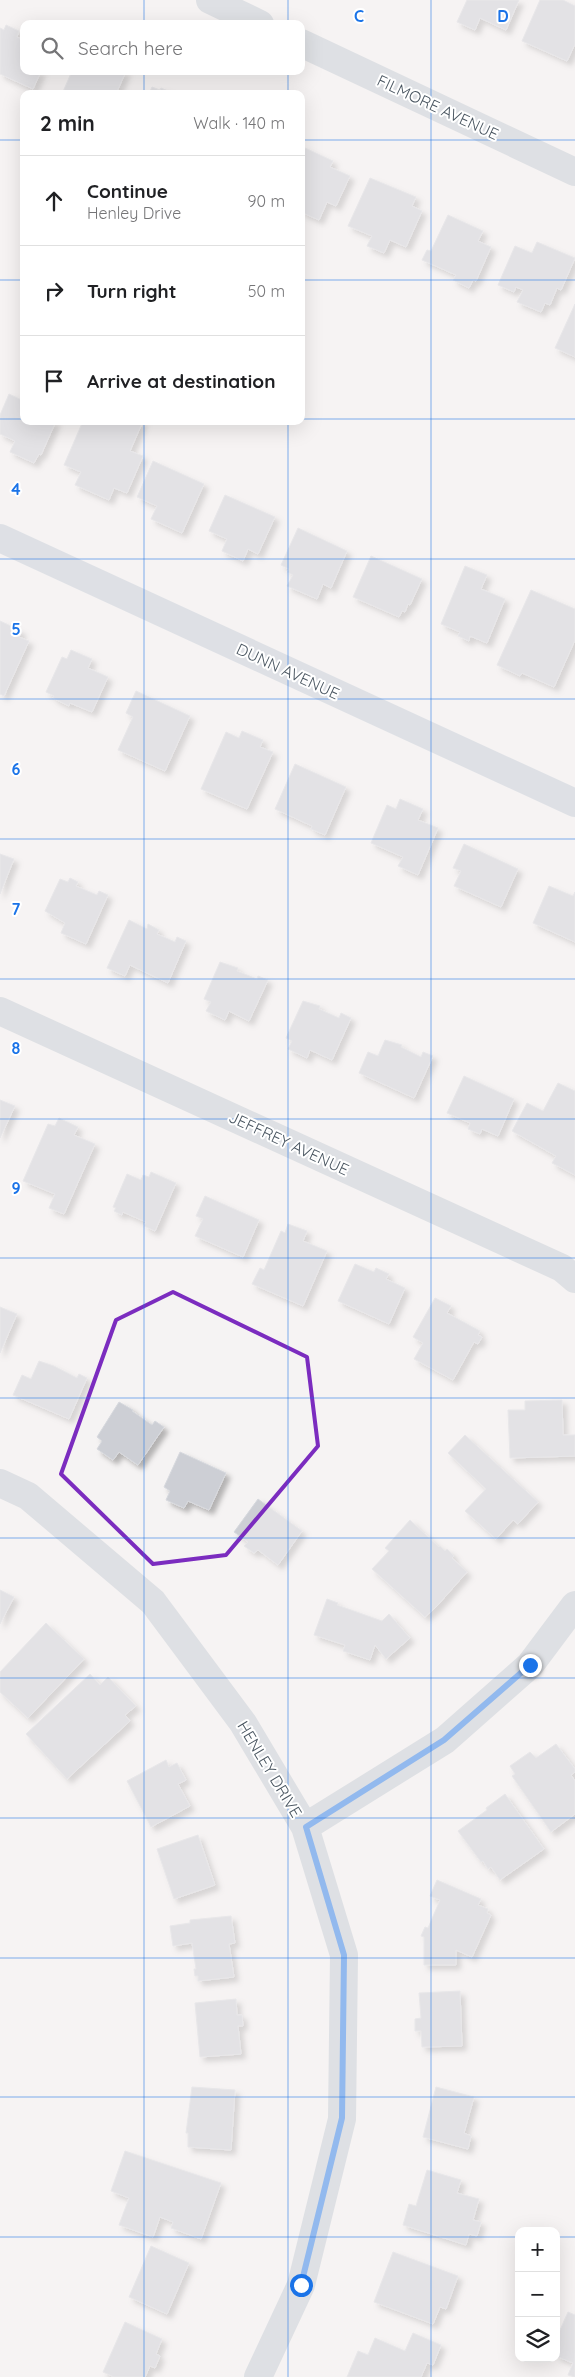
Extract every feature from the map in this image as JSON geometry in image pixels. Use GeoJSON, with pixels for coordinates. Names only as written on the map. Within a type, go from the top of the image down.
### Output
{"type":"FeatureCollection","features":[{"type":"Feature","properties":{"kind":"street"},"geometry":{"type":"LineString","coordinates":[[210,0],[252,20]]}},
{"type":"Feature","properties":{"kind":"street","name":"FILMORE AVENUE"},"geometry":{"type":"LineString","coordinates":[[305,45],[575,172]]}},
{"type":"Feature","properties":{"kind":"street","name":"DUNN AVENUE"},"geometry":{"type":"LineString","coordinates":[[0,538],[575,804]]}},
{"type":"Feature","properties":{"kind":"street","name":"JEFFREY AVENUE"},"geometry":{"type":"LineString","coordinates":[[0,1011],[562,1268],[575,1279]]}},
{"type":"Feature","properties":{"kind":"street","name":"HENLEY DRIVE"},"geometry":{"type":"LineString","coordinates":[[0,1483],[28,1496],[154,1602],[243,1723],[306,1827],[344,1955],[342,2118],[301,2285],[258,2377]]}},
{"type":"Feature","properties":{"kind":"street"},"geometry":{"type":"LineString","coordinates":[[306,1827],[444,1740],[530,1665],[575,1605]]}},
{"type":"Feature","properties":{"kind":"highlighted area"},"geometry":{"type":"Polygon","coordinates":[[[173,1292],[307,1357],[318,1446],[226,1555],[153,1564],[61,1474],[116,1320],[173,1292]]]}},
{"type":"Feature","properties":{"kind":"building"},"geometry":{"type":"Polygon","coordinates":[[[467,0],[519,0],[506,30],[480,18],[475,30],[457,22],[467,0]]]}},
{"type":"Feature","properties":{"kind":"building"},"geometry":{"type":"Polygon","coordinates":[[[540,0],[563,0],[575,6],[575,44],[567,61],[522,41],[540,0]]]}},
{"type":"Feature","properties":{"kind":"building"},"geometry":{"type":"Polygon","coordinates":[[[6,25],[19,31],[17,37],[20,38],[20,75],[39,75],[33,89],[0,74],[0,28],[4,30],[6,25]]]}},
{"type":"Feature","properties":{"kind":"building"},"geometry":{"type":"Polygon","coordinates":[[[70,75],[124,75],[118,90],[64,90],[70,75]]]}},
{"type":"Feature","properties":{"kind":"building"},"geometry":{"type":"Polygon","coordinates":[[[305,148],[333,161],[330,167],[350,176],[336,206],[327,202],[319,220],[305,214],[305,148]]]}},
{"type":"Feature","properties":{"kind":"building"},"geometry":{"type":"Polygon","coordinates":[[[370,178],[416,197],[412,206],[422,211],[406,247],[390,240],[384,253],[367,246],[372,236],[348,226],[370,178]]]}},
{"type":"Feature","properties":{"kind":"building"},"geometry":{"type":"Polygon","coordinates":[[[448,215],[483,231],[478,241],[491,247],[476,281],[473,280],[469,288],[453,280],[456,275],[422,260],[427,250],[431,251],[448,215]]]}},
{"type":"Feature","properties":{"kind":"building"},"geometry":{"type":"Polygon","coordinates":[[[537,242],[575,258],[561,290],[557,288],[550,305],[545,303],[541,312],[517,302],[523,290],[516,287],[514,292],[498,285],[515,246],[532,253],[537,242]]]}},
{"type":"Feature","properties":{"kind":"building"},"geometry":{"type":"Polygon","coordinates":[[[575,304],[575,357],[555,348],[575,304]]]}},
{"type":"Feature","properties":{"kind":"building"},"geometry":{"type":"Polygon","coordinates":[[[9,394],[20,399],[20,425],[54,425],[41,455],[39,454],[34,463],[10,452],[15,441],[0,434],[0,415],[9,394]]]}},
{"type":"Feature","properties":{"kind":"building"},"geometry":{"type":"Polygon","coordinates":[[[81,425],[141,425],[130,451],[143,456],[127,493],[114,488],[109,500],[75,485],[81,472],[64,465],[81,425]]]}},
{"type":"Feature","properties":{"kind":"building"},"geometry":{"type":"Polygon","coordinates":[[[153,461],[204,484],[182,533],[151,519],[157,506],[137,497],[153,461]]]}},
{"type":"Feature","properties":{"kind":"building"},"geometry":{"type":"Polygon","coordinates":[[[225,495],[275,517],[258,554],[248,549],[243,561],[222,551],[227,539],[209,531],[225,495]]]}},
{"type":"Feature","properties":{"kind":"building"},"geometry":{"type":"Polygon","coordinates":[[[298,528],[347,551],[331,588],[323,584],[317,599],[287,586],[293,575],[287,572],[289,569],[281,565],[298,528]]]}},
{"type":"Feature","properties":{"kind":"building"},"geometry":{"type":"Polygon","coordinates":[[[371,556],[422,579],[410,605],[408,604],[405,612],[402,611],[399,617],[353,597],[371,556]]]}},
{"type":"Feature","properties":{"kind":"building"},"geometry":{"type":"Polygon","coordinates":[[[465,566],[487,575],[481,589],[505,599],[487,643],[470,636],[469,641],[458,636],[460,632],[441,624],[465,566]]]}},
{"type":"Feature","properties":{"kind":"building"},"geometry":{"type":"Polygon","coordinates":[[[531,590],[575,609],[575,640],[554,687],[522,673],[520,676],[497,665],[531,590]]]}},
{"type":"Feature","properties":{"kind":"building"},"geometry":{"type":"Polygon","coordinates":[[[0,621],[22,631],[19,637],[29,641],[4,696],[0,694],[0,621]]]}},
{"type":"Feature","properties":{"kind":"building"},"geometry":{"type":"Polygon","coordinates":[[[71,650],[92,659],[88,668],[108,677],[92,712],[70,703],[69,706],[46,692],[62,657],[67,659],[71,650]]]}},
{"type":"Feature","properties":{"kind":"building"},"geometry":{"type":"Polygon","coordinates":[[[136,691],[190,716],[165,771],[118,750],[133,717],[126,713],[136,691]]]}},
{"type":"Feature","properties":{"kind":"building"},"geometry":{"type":"Polygon","coordinates":[[[242,731],[263,740],[260,747],[273,752],[247,809],[201,789],[226,732],[239,738],[242,731]]]}},
{"type":"Feature","properties":{"kind":"building"},"geometry":{"type":"Polygon","coordinates":[[[295,764],[346,787],[325,835],[311,829],[312,826],[275,809],[295,764]]]}},
{"type":"Feature","properties":{"kind":"building"},"geometry":{"type":"Polygon","coordinates":[[[400,799],[423,809],[418,820],[438,828],[418,875],[398,866],[403,857],[371,843],[387,805],[396,809],[400,799]]]}},
{"type":"Feature","properties":{"kind":"building"},"geometry":{"type":"Polygon","coordinates":[[[464,844],[518,869],[501,907],[454,886],[461,871],[453,868],[464,844]]]}},
{"type":"Feature","properties":{"kind":"building"},"geometry":{"type":"Polygon","coordinates":[[[0,854],[14,859],[0,894],[0,854]]]}},
{"type":"Feature","properties":{"kind":"building"},"geometry":{"type":"Polygon","coordinates":[[[70,878],[78,882],[76,886],[97,895],[99,891],[108,895],[86,944],[61,933],[65,923],[45,911],[60,879],[68,882],[70,878]]]}},
{"type":"Feature","properties":{"kind":"building"},"geometry":{"type":"Polygon","coordinates":[[[549,886],[573,896],[575,892],[575,942],[533,923],[549,886]]]}},
{"type":"Feature","properties":{"kind":"building"},"geometry":{"type":"Polygon","coordinates":[[[129,920],[147,929],[148,924],[159,930],[157,934],[175,942],[177,937],[186,941],[168,983],[130,965],[125,976],[107,968],[129,920]]]}},
{"type":"Feature","properties":{"kind":"building"},"geometry":{"type":"Polygon","coordinates":[[[220,962],[238,968],[237,971],[257,979],[258,976],[268,980],[249,1021],[229,1011],[225,1020],[206,1011],[211,1002],[204,999],[220,962]]]}},
{"type":"Feature","properties":{"kind":"building"},"geometry":{"type":"Polygon","coordinates":[[[303,1001],[320,1006],[319,1009],[339,1018],[341,1013],[351,1018],[332,1060],[310,1050],[307,1058],[288,1049],[292,1041],[286,1038],[303,1001]]]}},
{"type":"Feature","properties":{"kind":"building"},"geometry":{"type":"Polygon","coordinates":[[[385,1040],[402,1045],[401,1047],[421,1057],[423,1052],[433,1056],[414,1098],[359,1073],[368,1052],[378,1056],[385,1040]]]}},
{"type":"Feature","properties":{"kind":"building"},"geometry":{"type":"Polygon","coordinates":[[[464,1076],[514,1099],[498,1136],[482,1129],[480,1134],[468,1129],[470,1123],[447,1113],[464,1076]]]}},
{"type":"Feature","properties":{"kind":"building"},"geometry":{"type":"Polygon","coordinates":[[[558,1083],[575,1091],[575,1175],[552,1163],[556,1156],[512,1131],[527,1103],[543,1111],[558,1083]]]}},
{"type":"Feature","properties":{"kind":"building"},"geometry":{"type":"Polygon","coordinates":[[[0,1100],[15,1106],[0,1138],[0,1100]]]}},
{"type":"Feature","properties":{"kind":"building"},"geometry":{"type":"Polygon","coordinates":[[[59,1118],[78,1127],[74,1135],[95,1144],[64,1214],[49,1208],[55,1194],[23,1181],[48,1124],[55,1126],[59,1118]]]}},
{"type":"Feature","properties":{"kind":"building"},"geometry":{"type":"Polygon","coordinates":[[[151,1172],[176,1183],[155,1231],[144,1226],[146,1222],[123,1212],[122,1215],[114,1211],[116,1208],[113,1207],[127,1174],[141,1180],[143,1175],[149,1177],[151,1172]]]}},
{"type":"Feature","properties":{"kind":"building"},"geometry":{"type":"Polygon","coordinates":[[[205,1196],[259,1220],[243,1257],[195,1236],[203,1219],[196,1216],[205,1196]]]}},
{"type":"Feature","properties":{"kind":"building"},"geometry":{"type":"Polygon","coordinates":[[[288,1224],[307,1231],[303,1241],[327,1251],[303,1306],[252,1284],[260,1268],[264,1270],[281,1231],[285,1233],[288,1224]]]}},
{"type":"Feature","properties":{"kind":"building"},"geometry":{"type":"Polygon","coordinates":[[[355,1264],[374,1272],[376,1268],[389,1274],[386,1279],[405,1288],[389,1324],[338,1301],[355,1264]]]}},
{"type":"Feature","properties":{"kind":"building"},"geometry":{"type":"Polygon","coordinates":[[[435,1298],[451,1306],[447,1313],[480,1331],[478,1335],[482,1337],[478,1344],[474,1342],[453,1380],[414,1359],[423,1343],[413,1337],[435,1298]]]}},
{"type":"Feature","properties":{"kind":"building"},"geometry":{"type":"Polygon","coordinates":[[[0,1307],[17,1314],[0,1353],[0,1307]]]}},
{"type":"Feature","properties":{"kind":"building"},"geometry":{"type":"Polygon","coordinates":[[[39,1361],[54,1366],[77,1378],[79,1374],[87,1378],[69,1419],[13,1395],[22,1375],[31,1379],[39,1361]]]}},
{"type":"Feature","properties":{"kind":"building"},"geometry":{"type":"Polygon","coordinates":[[[562,1400],[563,1435],[575,1435],[575,1456],[510,1458],[508,1410],[525,1410],[525,1401],[562,1400]]]}},
{"type":"Feature","properties":{"kind":"building"},"geometry":{"type":"Polygon","coordinates":[[[119,1402],[152,1425],[155,1421],[164,1427],[138,1465],[119,1452],[113,1460],[97,1449],[102,1441],[97,1437],[119,1402]]]}},
{"type":"Feature","properties":{"kind":"building"},"geometry":{"type":"Polygon","coordinates":[[[465,1435],[538,1502],[518,1524],[513,1520],[496,1539],[465,1511],[486,1489],[448,1453],[465,1435]]]}},
{"type":"Feature","properties":{"kind":"building"},"geometry":{"type":"Polygon","coordinates":[[[180,1452],[226,1473],[209,1510],[188,1501],[184,1508],[166,1500],[170,1491],[164,1487],[180,1452]]]}},
{"type":"Feature","properties":{"kind":"building"},"geometry":{"type":"Polygon","coordinates":[[[258,1499],[302,1531],[278,1565],[258,1550],[254,1553],[244,1546],[248,1542],[234,1532],[258,1499]]]}},
{"type":"Feature","properties":{"kind":"building"},"geometry":{"type":"Polygon","coordinates":[[[410,1520],[439,1547],[445,1551],[447,1549],[454,1556],[452,1558],[467,1572],[425,1617],[372,1569],[389,1551],[385,1548],[410,1520]]]}},
{"type":"Feature","properties":{"kind":"building"},"geometry":{"type":"Polygon","coordinates":[[[0,1590],[14,1597],[0,1624],[0,1590]]]}},
{"type":"Feature","properties":{"kind":"building"},"geometry":{"type":"Polygon","coordinates":[[[327,1599],[338,1603],[337,1605],[382,1621],[389,1614],[410,1638],[386,1659],[375,1645],[370,1660],[343,1651],[345,1645],[314,1635],[327,1599]]]}},
{"type":"Feature","properties":{"kind":"building"},"geometry":{"type":"Polygon","coordinates":[[[46,1623],[84,1659],[28,1718],[0,1692],[0,1672],[46,1623]]]}},
{"type":"Feature","properties":{"kind":"building"},"geometry":{"type":"Polygon","coordinates":[[[90,1674],[100,1685],[108,1677],[136,1706],[125,1715],[130,1721],[67,1779],[26,1734],[90,1674]]]}},
{"type":"Feature","properties":{"kind":"building"},"geometry":{"type":"Polygon","coordinates":[[[556,1744],[575,1769],[575,1772],[571,1775],[575,1781],[575,1814],[551,1832],[512,1776],[515,1774],[510,1766],[530,1752],[536,1758],[556,1744]]]}},
{"type":"Feature","properties":{"kind":"building"},"geometry":{"type":"Polygon","coordinates":[[[166,1760],[169,1767],[177,1763],[186,1780],[178,1784],[190,1806],[151,1827],[127,1781],[166,1760]]]}},
{"type":"Feature","properties":{"kind":"building"},"geometry":{"type":"Polygon","coordinates":[[[505,1794],[544,1849],[500,1880],[491,1867],[488,1869],[483,1861],[481,1862],[458,1831],[505,1794]]]}},
{"type":"Feature","properties":{"kind":"building"},"geometry":{"type":"Polygon","coordinates":[[[198,1835],[215,1885],[174,1899],[157,1849],[198,1835]]]}},
{"type":"Feature","properties":{"kind":"building"},"geometry":{"type":"Polygon","coordinates":[[[437,1880],[481,1899],[478,1905],[488,1909],[487,1913],[491,1915],[472,1957],[456,1950],[456,1965],[424,1965],[424,1937],[421,1936],[425,1927],[428,1928],[440,1900],[430,1896],[437,1880]]]}},
{"type":"Feature","properties":{"kind":"building"},"geometry":{"type":"Polygon","coordinates":[[[231,1916],[235,1943],[229,1944],[234,1977],[198,1981],[198,1976],[195,1976],[194,1969],[196,1969],[192,1943],[173,1946],[170,1926],[190,1923],[190,1920],[231,1916]]]}},
{"type":"Feature","properties":{"kind":"building"},"geometry":{"type":"Polygon","coordinates":[[[460,1991],[462,2046],[422,2047],[421,2031],[415,2031],[415,2019],[421,2018],[419,1993],[460,1991]]]}},
{"type":"Feature","properties":{"kind":"building"},"geometry":{"type":"Polygon","coordinates":[[[236,1999],[237,2015],[242,2015],[243,2026],[238,2026],[241,2054],[200,2057],[195,2003],[236,1999]]]}},
{"type":"Feature","properties":{"kind":"building"},"geometry":{"type":"Polygon","coordinates":[[[192,2087],[235,2090],[231,2150],[188,2147],[188,2133],[186,2133],[192,2087]]]}},
{"type":"Feature","properties":{"kind":"building"},"geometry":{"type":"Polygon","coordinates":[[[436,2087],[474,2097],[464,2133],[471,2136],[468,2149],[423,2137],[436,2087]]]}},
{"type":"Feature","properties":{"kind":"building"},"geometry":{"type":"Polygon","coordinates":[[[125,2151],[221,2183],[201,2239],[171,2228],[173,2222],[160,2217],[153,2237],[119,2225],[129,2198],[111,2191],[125,2151]]]}},
{"type":"Feature","properties":{"kind":"building"},"geometry":{"type":"Polygon","coordinates":[[[427,2170],[461,2180],[457,2193],[479,2199],[473,2220],[481,2222],[477,2236],[469,2234],[466,2245],[403,2225],[409,2204],[416,2206],[427,2170]]]}},
{"type":"Feature","properties":{"kind":"building"},"geometry":{"type":"Polygon","coordinates":[[[151,2246],[189,2263],[167,2314],[129,2297],[151,2246]]]}},
{"type":"Feature","properties":{"kind":"building"},"geometry":{"type":"Polygon","coordinates":[[[393,2252],[458,2276],[446,2309],[440,2307],[433,2324],[374,2302],[393,2252]]]}},
{"type":"Feature","properties":{"kind":"building"},"geometry":{"type":"Polygon","coordinates":[[[568,2312],[575,2315],[575,2377],[568,2375],[573,2363],[560,2358],[560,2330],[568,2312]]]}},
{"type":"Feature","properties":{"kind":"building"},"geometry":{"type":"Polygon","coordinates":[[[125,2322],[162,2339],[156,2354],[160,2356],[155,2368],[150,2366],[145,2377],[114,2377],[103,2372],[125,2322]]]}},
{"type":"Feature","properties":{"kind":"building"},"geometry":{"type":"Polygon","coordinates":[[[413,2333],[441,2345],[433,2365],[427,2363],[421,2377],[347,2377],[358,2351],[368,2355],[375,2338],[405,2351],[413,2333]]]}},
{"type":"Feature","properties":{"kind":"route"},"geometry":{"type":"LineString","coordinates":[[301,2285],[342,2118],[344,1955],[306,1827],[444,1740],[530,1665]]}}]}
